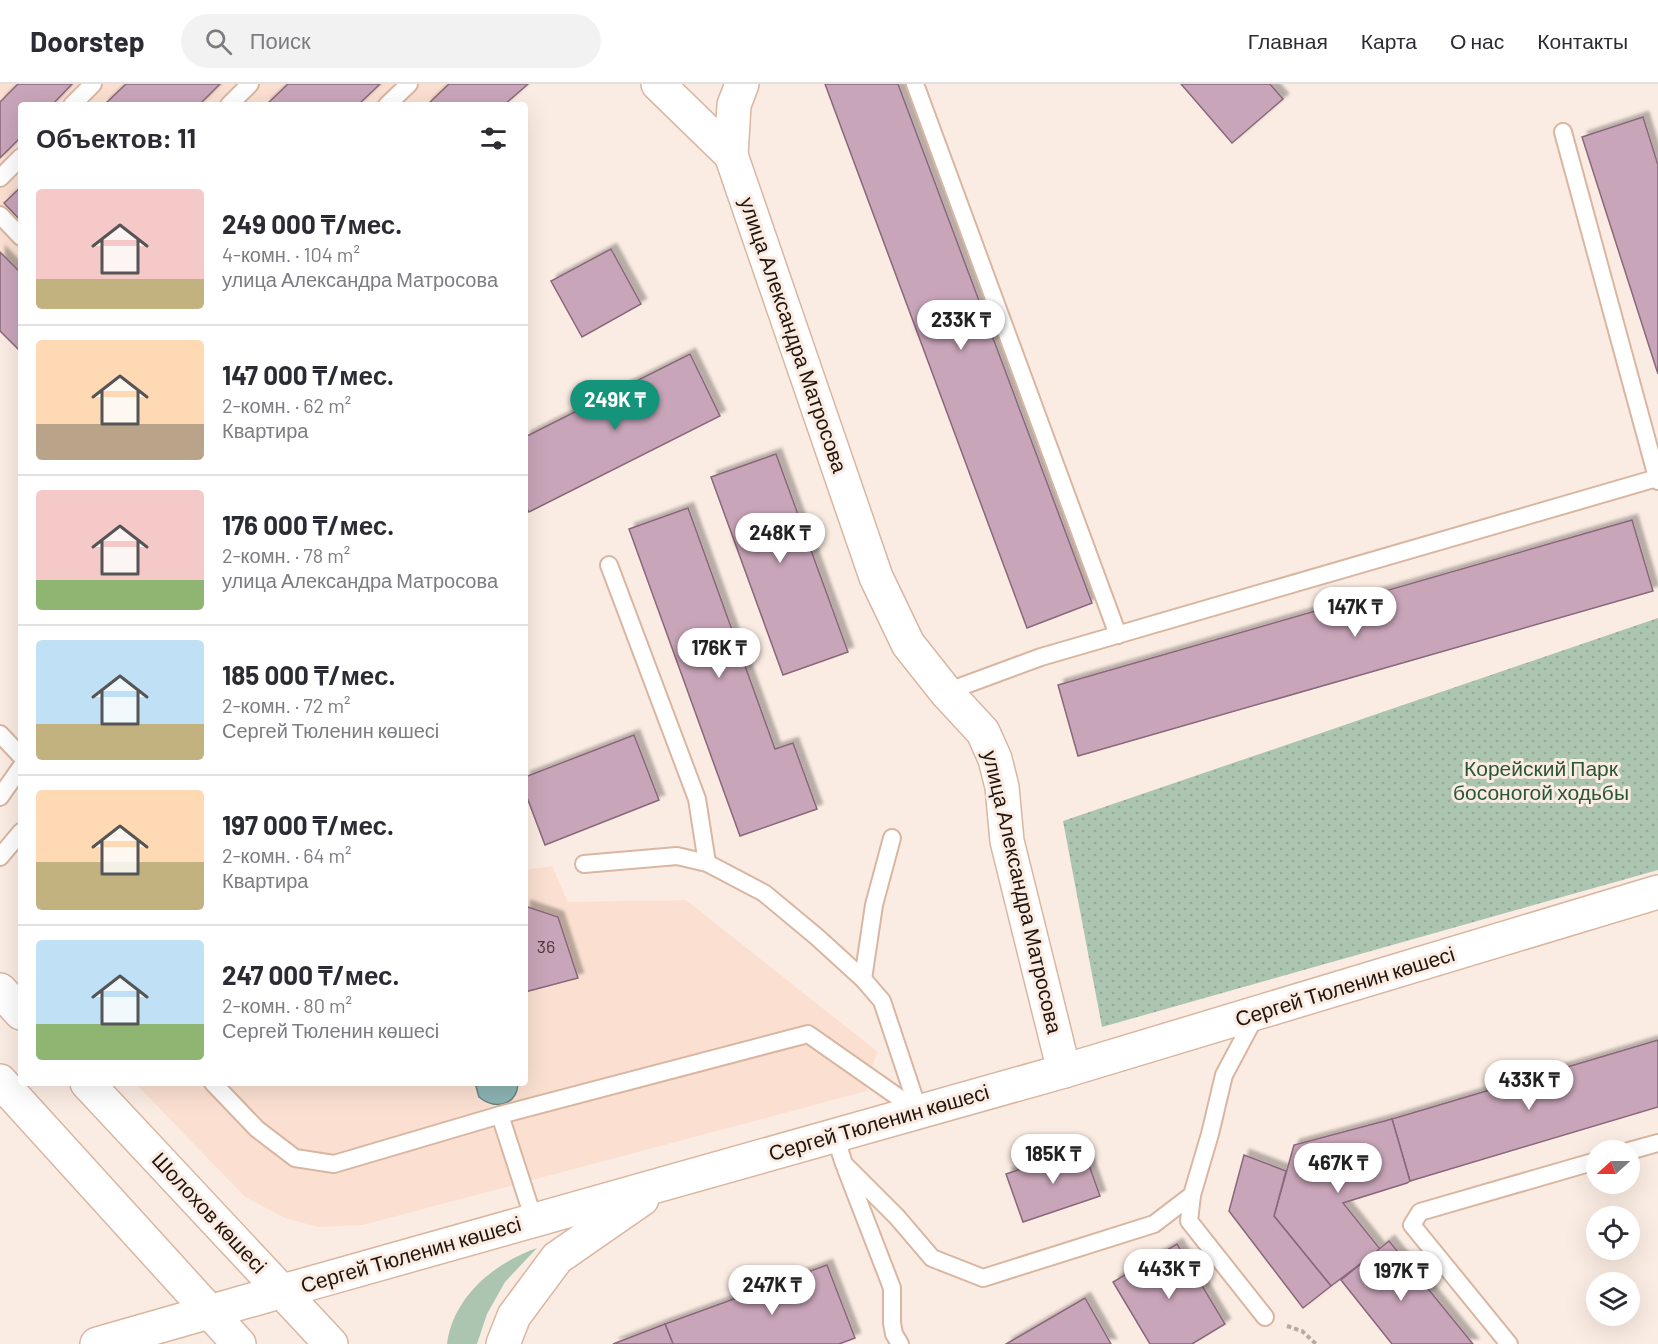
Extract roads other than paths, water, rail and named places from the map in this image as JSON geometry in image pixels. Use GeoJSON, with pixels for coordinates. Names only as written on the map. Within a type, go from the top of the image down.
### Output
{"type":"FeatureCollection","features":[{"type":"Feature","properties":{"kind":"main road","name":"улица Александра Матросова"},"geometry":{"type":"LineString","coordinates":[[658,84],[731,155],[876,577],[908,644],[946,692],[983,732],[995,759],[1002,787],[1008,841],[1065,1071]]}},
{"type":"Feature","properties":{"kind":"main road"},"geometry":{"type":"LineString","coordinates":[[731,155],[734,105],[742,84]]}},
{"type":"Feature","properties":{"kind":"main road","name":"Сергей Тюленин көшесі"},"geometry":{"type":"LineString","coordinates":[[96,1344],[669,1182],[840,1150],[919,1112],[1065,1071],[1658,892]]}},
{"type":"Feature","properties":{"kind":"main road"},"geometry":{"type":"LineString","coordinates":[[0,990],[18,1009]]}},
{"type":"Feature","properties":{"kind":"main road"},"geometry":{"type":"LineString","coordinates":[[0,1082],[239,1344]]}},
{"type":"Feature","properties":{"kind":"main road","name":"Шолохов көшесі"},"geometry":{"type":"LineString","coordinates":[[90,1086],[331,1344]]}},
{"type":"Feature","properties":{"kind":"main road"},"geometry":{"type":"LineString","coordinates":[[503,1344],[514,1316],[557,1258],[669,1182]]}},
{"type":"Feature","properties":{"kind":"lane"},"geometry":{"type":"LineString","coordinates":[[75,102],[93,84]]}},
{"type":"Feature","properties":{"kind":"lane"},"geometry":{"type":"LineString","coordinates":[[232,102],[250,84]]}},
{"type":"Feature","properties":{"kind":"lane"},"geometry":{"type":"LineString","coordinates":[[390,102],[409,84]]}},
{"type":"Feature","properties":{"kind":"lane"},"geometry":{"type":"LineString","coordinates":[[915,84],[1118,635]]}},
{"type":"Feature","properties":{"kind":"lane"},"geometry":{"type":"LineString","coordinates":[[946,692],[1041,657],[1658,479],[1563,132]]}},
{"type":"Feature","properties":{"kind":"lane"},"geometry":{"type":"LineString","coordinates":[[0,178],[18,160]]}},
{"type":"Feature","properties":{"kind":"lane"},"geometry":{"type":"LineString","coordinates":[[0,215],[18,234]]}},
{"type":"Feature","properties":{"kind":"lane"},"geometry":{"type":"LineString","coordinates":[[609,565],[697,798],[707,863]]}},
{"type":"Feature","properties":{"kind":"lane"},"geometry":{"type":"LineString","coordinates":[[0,734],[18,753]]}},
{"type":"Feature","properties":{"kind":"lane"},"geometry":{"type":"LineString","coordinates":[[0,797],[18,771]]}},
{"type":"Feature","properties":{"kind":"lane"},"geometry":{"type":"LineString","coordinates":[[0,857],[18,836]]}},
{"type":"Feature","properties":{"kind":"lane"},"geometry":{"type":"LineString","coordinates":[[863,979],[874,905],[892,838]]}},
{"type":"Feature","properties":{"kind":"lane"},"geometry":{"type":"LineString","coordinates":[[584,864],[677,856],[707,863],[764,893],[863,979],[882,1001],[919,1112]]}},
{"type":"Feature","properties":{"kind":"lane"},"geometry":{"type":"LineString","coordinates":[[1256,1014],[1224,1076],[1192,1195],[1189,1221],[1265,1317]]}},
{"type":"Feature","properties":{"kind":"lane"},"geometry":{"type":"LineString","coordinates":[[216,1086],[257,1129],[296,1158],[334,1164],[500,1115],[808,1034],[919,1112]]}},
{"type":"Feature","properties":{"kind":"lane"},"geometry":{"type":"LineString","coordinates":[[500,1115],[534,1220]]}},
{"type":"Feature","properties":{"kind":"lane"},"geometry":{"type":"LineString","coordinates":[[1640,1148],[1658,1143]]}},
{"type":"Feature","properties":{"kind":"lane"},"geometry":{"type":"LineString","coordinates":[[840,1150],[932,1258],[983,1278],[1154,1224],[1192,1195]]}},
{"type":"Feature","properties":{"kind":"lane"},"geometry":{"type":"LineString","coordinates":[[840,1150],[892,1288],[892,1323],[894,1334],[900,1344]]}},
{"type":"Feature","properties":{"kind":"lane"},"geometry":{"type":"LineString","coordinates":[[1509,1344],[1412,1226],[1420,1212],[1586,1164]]}},
{"type":"Feature","properties":{"kind":"water"},"geometry":{"type":"Polygon","coordinates":[[[476,1086],[518,1086],[514,1097],[504,1104],[492,1104],[479,1097],[476,1086]]]}},
{"type":"Feature","properties":{"kind":"park label","name":"Корейский Парк босоногой ходьбы"},"geometry":{"type":"Point","coordinates":[1541,781]}}]}
